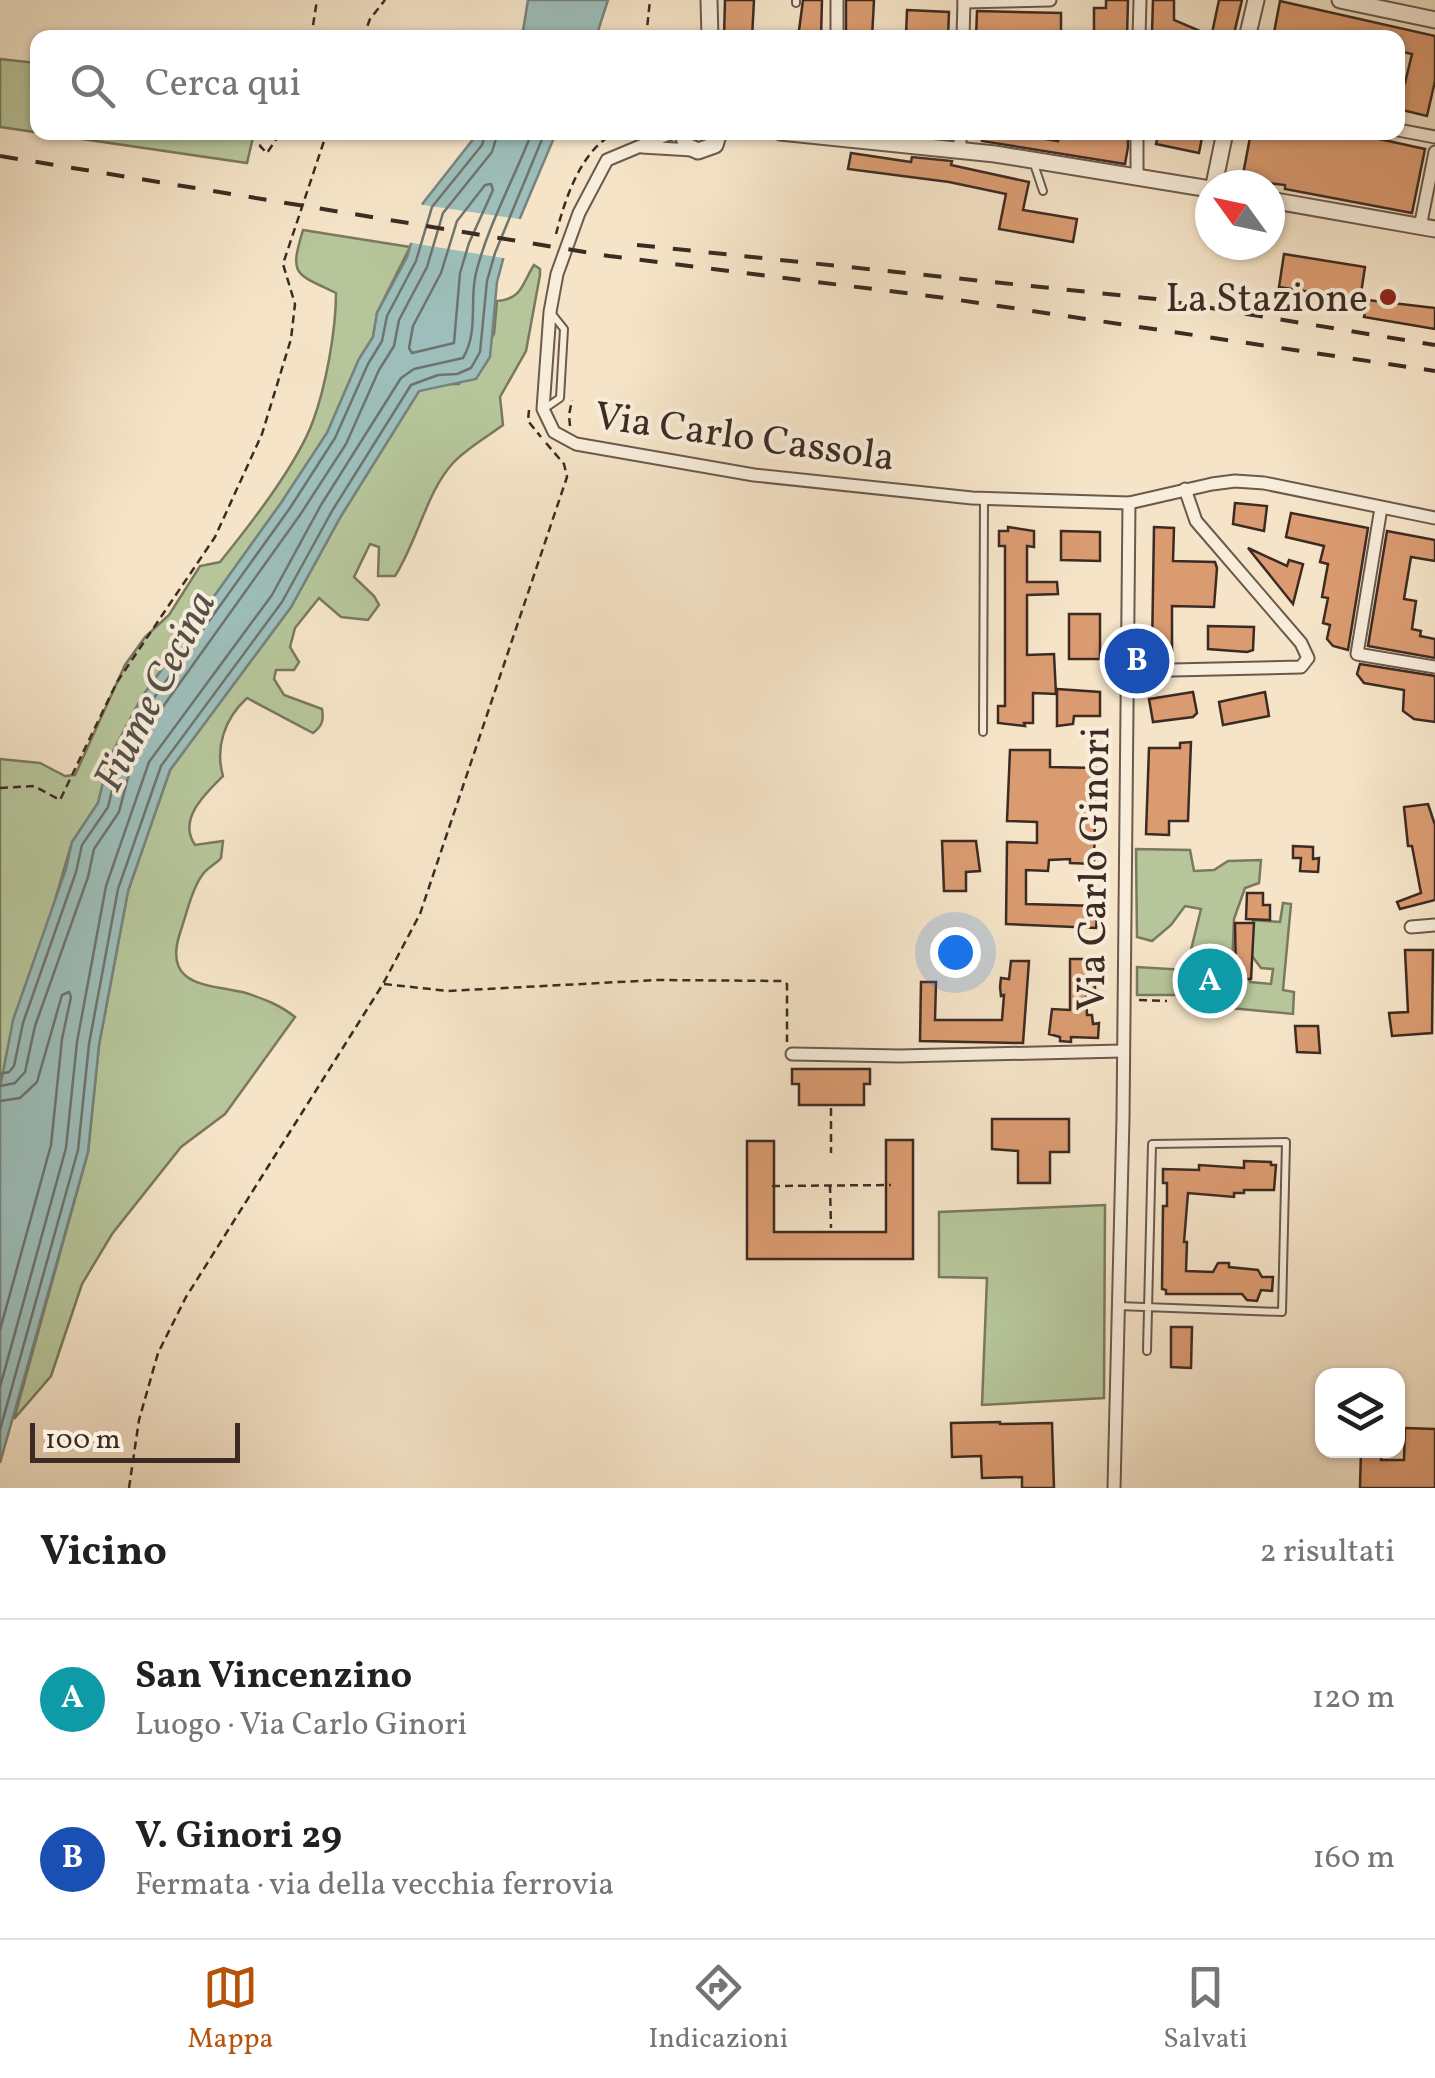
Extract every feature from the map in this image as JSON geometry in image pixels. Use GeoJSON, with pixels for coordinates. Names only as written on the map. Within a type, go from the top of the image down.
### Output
{"type":"FeatureCollection","features":[{"type":"Feature","properties":{"kind":"street"},"geometry":{"type":"LineString","coordinates":[[709,0],[710,30]]}},
{"type":"Feature","properties":{"kind":"street"},"geometry":{"type":"LineString","coordinates":[[836,30],[837,0]]}},
{"type":"Feature","properties":{"kind":"street"},"geometry":{"type":"LineString","coordinates":[[963,30],[964,1],[1050,0]]}},
{"type":"Feature","properties":{"kind":"street"},"geometry":{"type":"LineString","coordinates":[[1139,30],[1140,0]]}},
{"type":"Feature","properties":{"kind":"street"},"geometry":{"type":"LineString","coordinates":[[1249,30],[1256,0]]}},
{"type":"Feature","properties":{"kind":"street"},"geometry":{"type":"LineString","coordinates":[[1340,0],[1435,20]]}},
{"type":"Feature","properties":{"kind":"street"},"geometry":{"type":"LineString","coordinates":[[1405,131],[1435,137]]}},
{"type":"Feature","properties":{"kind":"street","name":"Via Carlo Cassola"},"geometry":{"type":"LineString","coordinates":[[655,140],[607,160],[579,212],[557,274],[550,312],[543,409],[554,432],[576,444],[754,475],[984,498],[1129,503]]}},
{"type":"Feature","properties":{"kind":"street"},"geometry":{"type":"LineString","coordinates":[[684,140],[692,150]]}},
{"type":"Feature","properties":{"kind":"street"},"geometry":{"type":"LineString","coordinates":[[638,147],[692,150],[710,148],[715,140]]}},
{"type":"Feature","properties":{"kind":"street"},"geometry":{"type":"LineString","coordinates":[[882,140],[1195,185]]}},
{"type":"Feature","properties":{"kind":"street"},"geometry":{"type":"LineString","coordinates":[[960,140],[960,150]]}},
{"type":"Feature","properties":{"kind":"street"},"geometry":{"type":"LineString","coordinates":[[1137,176],[1138,140]]}},
{"type":"Feature","properties":{"kind":"street"},"geometry":{"type":"LineString","coordinates":[[1216,170],[1224,140]]}},
{"type":"Feature","properties":{"kind":"street"},"geometry":{"type":"LineString","coordinates":[[1285,203],[1428,228],[1435,152]]}},
{"type":"Feature","properties":{"kind":"street"},"geometry":{"type":"LineString","coordinates":[[1129,503],[1236,481],[1264,482],[1435,518]]}},
{"type":"Feature","properties":{"kind":"street"},"geometry":{"type":"LineString","coordinates":[[1128,671],[1301,666],[1308,658],[1301,643],[1196,521],[1185,489]]}},
{"type":"Feature","properties":{"kind":"street","name":"Via Carlo Ginori"},"geometry":{"type":"LineString","coordinates":[[1114,1488],[1129,503]]}},
{"type":"Feature","properties":{"kind":"street"},"geometry":{"type":"LineString","coordinates":[[1381,508],[1357,654],[1435,667]]}},
{"type":"Feature","properties":{"kind":"street"},"geometry":{"type":"LineString","coordinates":[[1411,927],[1435,925]]}},
{"type":"Feature","properties":{"kind":"street"},"geometry":{"type":"LineString","coordinates":[[792,1054],[1122,1051]]}},
{"type":"Feature","properties":{"kind":"lane"},"geometry":{"type":"LineString","coordinates":[[1033,160],[1043,190]]}},
{"type":"Feature","properties":{"kind":"lane"},"geometry":{"type":"LineString","coordinates":[[984,498],[984,732]]}},
{"type":"Feature","properties":{"kind":"lane"},"geometry":{"type":"LineString","coordinates":[[1117,1306],[1148,1308],[1282,1312],[1286,1142],[1152,1144],[1148,1308],[1147,1351]]}},
{"type":"Feature","properties":{"kind":"path"},"geometry":{"type":"LineString","coordinates":[[312,30],[317,0]]}},
{"type":"Feature","properties":{"kind":"path"},"geometry":{"type":"LineString","coordinates":[[366,30],[385,0]]}},
{"type":"Feature","properties":{"kind":"path"},"geometry":{"type":"LineString","coordinates":[[647,30],[650,0]]}},
{"type":"Feature","properties":{"kind":"path"},"geometry":{"type":"LineString","coordinates":[[262,140],[260,146],[267,153],[276,140]]}},
{"type":"Feature","properties":{"kind":"path"},"geometry":{"type":"LineString","coordinates":[[0,788],[34,786],[60,800],[117,682],[215,538],[262,434],[292,338],[294,304],[283,264],[324,140]]}},
{"type":"Feature","properties":{"kind":"path"},"geometry":{"type":"LineString","coordinates":[[554,244],[561,214],[588,156],[601,140]]}},
{"type":"Feature","properties":{"kind":"path"},"geometry":{"type":"LineString","coordinates":[[130,1488],[139,1420],[158,1353],[186,1296],[383,984],[420,914],[567,477],[564,464],[528,421],[530,402]]}},
{"type":"Feature","properties":{"kind":"path"},"geometry":{"type":"LineString","coordinates":[[383,984],[448,991],[658,980],[782,980],[786,984],[788,1050],[792,1054]]}},
{"type":"Feature","properties":{"kind":"path"},"geometry":{"type":"LineString","coordinates":[[1123,998],[1167,1002]]}},
{"type":"Feature","properties":{"kind":"path"},"geometry":{"type":"LineString","coordinates":[[831,1108],[831,1153]]}},
{"type":"Feature","properties":{"kind":"path"},"geometry":{"type":"LineString","coordinates":[[772,1186],[891,1185]]}},
{"type":"Feature","properties":{"kind":"path"},"geometry":{"type":"LineString","coordinates":[[830,1186],[831,1228]]}},
{"type":"Feature","properties":{"kind":"green space"},"geometry":{"type":"Polygon","coordinates":[[[0,59],[30,62],[30,131],[0,127],[0,59]]]}},
{"type":"Feature","properties":{"kind":"green space"},"geometry":{"type":"Polygon","coordinates":[[[89,140],[252,140],[247,163],[89,140]]]}},
{"type":"Feature","properties":{"kind":"green space"},"geometry":{"type":"Polygon","coordinates":[[[303,230],[410,247],[377,313],[373,337],[359,359],[327,433],[142,697],[109,759],[98,803],[72,842],[0,1088],[0,759],[40,763],[65,776],[75,775],[125,665],[145,637],[169,615],[200,566],[220,562],[296,457],[322,391],[336,308],[336,293],[304,276],[296,265],[303,230]]]}},
{"type":"Feature","properties":{"kind":"green space"},"geometry":{"type":"Polygon","coordinates":[[[534,265],[540,269],[540,275],[526,351],[500,397],[503,425],[464,452],[444,474],[395,576],[378,576],[379,547],[370,544],[354,577],[379,605],[368,620],[341,617],[319,598],[295,628],[290,647],[299,662],[294,670],[276,670],[274,679],[284,695],[322,709],[320,725],[313,733],[247,698],[232,715],[223,734],[223,776],[191,816],[190,835],[195,845],[223,841],[221,858],[203,874],[192,894],[180,933],[176,951],[183,974],[205,985],[253,995],[295,1017],[225,1114],[181,1147],[112,1234],[82,1284],[51,1376],[14,1419],[88,1152],[99,1045],[128,891],[170,770],[291,607],[341,516],[419,391],[441,384],[459,384],[494,334],[497,301],[517,293],[534,265]]]}},
{"type":"Feature","properties":{"kind":"green space"},"geometry":{"type":"Polygon","coordinates":[[[1136,849],[1190,850],[1194,871],[1214,870],[1228,861],[1261,860],[1259,883],[1245,888],[1234,919],[1232,967],[1248,968],[1250,982],[1271,984],[1273,969],[1261,968],[1252,956],[1253,920],[1280,922],[1283,903],[1291,904],[1283,990],[1294,992],[1293,1014],[1231,1008],[1229,990],[1201,989],[1200,1003],[1186,1003],[1184,995],[1137,995],[1137,967],[1186,970],[1201,909],[1185,906],[1152,941],[1137,937],[1136,849]]]}},
{"type":"Feature","properties":{"kind":"green space"},"geometry":{"type":"Polygon","coordinates":[[[1105,1205],[1104,1398],[982,1405],[987,1278],[939,1277],[939,1212],[1105,1205]]]}},
{"type":"Feature","properties":{"kind":"water"},"geometry":{"type":"Polygon","coordinates":[[[528,0],[608,0],[598,30],[523,30],[528,0]]]}},
{"type":"Feature","properties":{"kind":"water","name":"Fiume Cecina"},"geometry":{"type":"Polygon","coordinates":[[[472,140],[553,140],[504,256],[497,282],[490,357],[476,379],[419,391],[341,516],[291,607],[170,770],[128,891],[99,1045],[88,1152],[0,1463],[0,1088],[13,1020],[72,842],[98,803],[109,759],[142,697],[327,433],[359,359],[373,337],[377,313],[407,257],[423,203],[472,140]]]}},
{"type":"Feature","properties":{"kind":"pier"},"geometry":{"type":"Polygon","coordinates":[[[417,204],[526,220],[509,259],[406,242],[417,204]]]}},
{"type":"Feature","properties":{"kind":"building"},"geometry":{"type":"Polygon","coordinates":[[[725,0],[754,0],[752,30],[724,30],[725,0]]]}},
{"type":"Feature","properties":{"kind":"building"},"geometry":{"type":"Polygon","coordinates":[[[803,0],[822,0],[821,30],[799,30],[803,0]]]}},
{"type":"Feature","properties":{"kind":"building"},"geometry":{"type":"Polygon","coordinates":[[[846,0],[874,0],[872,30],[846,30],[846,0]]]}},
{"type":"Feature","properties":{"kind":"building"},"geometry":{"type":"Polygon","coordinates":[[[1106,0],[1128,0],[1127,30],[1094,30],[1094,8],[1106,8],[1106,0]]]}},
{"type":"Feature","properties":{"kind":"building"},"geometry":{"type":"Polygon","coordinates":[[[1153,0],[1174,0],[1174,20],[1198,30],[1152,30],[1153,0]]]}},
{"type":"Feature","properties":{"kind":"building"},"geometry":{"type":"Polygon","coordinates":[[[1219,0],[1242,0],[1235,30],[1213,30],[1219,0]]]}},
{"type":"Feature","properties":{"kind":"building"},"geometry":{"type":"Polygon","coordinates":[[[1280,1],[1435,36],[1435,81],[1427,116],[1405,111],[1405,83],[1412,54],[1405,52],[1405,30],[1275,30],[1280,1]]]}},
{"type":"Feature","properties":{"kind":"building"},"geometry":{"type":"Polygon","coordinates":[[[907,10],[949,12],[948,30],[906,30],[907,10]]]}},
{"type":"Feature","properties":{"kind":"building"},"geometry":{"type":"Polygon","coordinates":[[[977,11],[1061,13],[1061,30],[976,30],[977,11]]]}},
{"type":"Feature","properties":{"kind":"building"},"geometry":{"type":"Polygon","coordinates":[[[1128,140],[1128,147],[1125,164],[982,141],[1128,140]]]}},
{"type":"Feature","properties":{"kind":"building"},"geometry":{"type":"Polygon","coordinates":[[[1157,140],[1201,140],[1199,153],[1156,144],[1157,140]]]}},
{"type":"Feature","properties":{"kind":"building"},"geometry":{"type":"Polygon","coordinates":[[[1250,140],[1384,140],[1425,149],[1412,213],[1285,189],[1285,170],[1244,170],[1250,140]]]}},
{"type":"Feature","properties":{"kind":"building"},"geometry":{"type":"Polygon","coordinates":[[[851,153],[911,162],[912,157],[952,161],[951,165],[1029,182],[1023,210],[1077,219],[1073,242],[999,229],[1006,194],[848,169],[851,153]]]}},
{"type":"Feature","properties":{"kind":"building"},"geometry":{"type":"Polygon","coordinates":[[[1285,254],[1365,267],[1360,300],[1279,287],[1285,254]]]}},
{"type":"Feature","properties":{"kind":"building"},"geometry":{"type":"Polygon","coordinates":[[[1367,300],[1435,308],[1435,329],[1364,317],[1367,300]]]}},
{"type":"Feature","properties":{"kind":"building"},"geometry":{"type":"Polygon","coordinates":[[[1235,503],[1267,506],[1264,531],[1233,524],[1235,503]]]}},
{"type":"Feature","properties":{"kind":"building"},"geometry":{"type":"Polygon","coordinates":[[[1291,513],[1368,528],[1348,650],[1333,646],[1327,639],[1330,625],[1323,623],[1328,598],[1322,597],[1328,564],[1320,562],[1324,546],[1286,537],[1291,513]]]}},
{"type":"Feature","properties":{"kind":"building"},"geometry":{"type":"Polygon","coordinates":[[[1008,527],[1034,531],[1034,547],[1027,546],[1027,582],[1057,582],[1058,594],[1027,595],[1027,655],[1054,654],[1056,694],[1033,693],[1033,723],[1024,723],[1025,726],[998,723],[998,706],[1005,706],[1005,546],[999,546],[999,531],[1008,531],[1008,527]]]}},
{"type":"Feature","properties":{"kind":"building"},"geometry":{"type":"Polygon","coordinates":[[[1154,527],[1174,528],[1173,561],[1215,562],[1217,568],[1214,607],[1172,606],[1172,651],[1152,651],[1154,527]]]}},
{"type":"Feature","properties":{"kind":"building"},"geometry":{"type":"Polygon","coordinates":[[[1061,531],[1100,532],[1100,561],[1061,560],[1061,531]]]}},
{"type":"Feature","properties":{"kind":"building"},"geometry":{"type":"Polygon","coordinates":[[[1387,531],[1435,540],[1435,561],[1411,557],[1404,599],[1416,601],[1412,629],[1421,631],[1420,636],[1435,639],[1435,658],[1368,646],[1387,531]]]}},
{"type":"Feature","properties":{"kind":"building"},"geometry":{"type":"Polygon","coordinates":[[[1248,548],[1287,566],[1289,560],[1303,564],[1293,604],[1248,548]]]}},
{"type":"Feature","properties":{"kind":"building"},"geometry":{"type":"Polygon","coordinates":[[[1069,614],[1100,614],[1100,659],[1069,659],[1069,614]]]}},
{"type":"Feature","properties":{"kind":"building"},"geometry":{"type":"Polygon","coordinates":[[[1208,626],[1254,627],[1253,650],[1208,649],[1208,626]]]}},
{"type":"Feature","properties":{"kind":"building"},"geometry":{"type":"Polygon","coordinates":[[[1360,664],[1435,676],[1435,722],[1414,719],[1403,711],[1404,690],[1364,683],[1357,674],[1360,664]]]}},
{"type":"Feature","properties":{"kind":"building"},"geometry":{"type":"Polygon","coordinates":[[[1057,689],[1100,692],[1100,716],[1074,716],[1073,724],[1057,726],[1057,689]]]}},
{"type":"Feature","properties":{"kind":"building"},"geometry":{"type":"Polygon","coordinates":[[[1193,692],[1197,713],[1193,717],[1153,722],[1149,699],[1193,692]]]}},
{"type":"Feature","properties":{"kind":"building"},"geometry":{"type":"Polygon","coordinates":[[[1265,692],[1269,716],[1223,725],[1219,702],[1265,692]]]}},
{"type":"Feature","properties":{"kind":"building"},"geometry":{"type":"Polygon","coordinates":[[[1191,742],[1188,821],[1169,821],[1169,835],[1146,834],[1149,748],[1180,748],[1180,743],[1191,742]]]}},
{"type":"Feature","properties":{"kind":"building"},"geometry":{"type":"Polygon","coordinates":[[[1010,750],[1050,750],[1050,767],[1096,768],[1094,864],[1049,860],[1048,871],[1026,870],[1026,904],[1098,906],[1096,928],[1006,924],[1007,842],[1037,843],[1037,822],[1007,821],[1010,750]]]}},
{"type":"Feature","properties":{"kind":"building"},"geometry":{"type":"Polygon","coordinates":[[[1428,804],[1435,825],[1435,900],[1400,909],[1397,902],[1421,893],[1412,846],[1408,846],[1404,807],[1428,804]]]}},
{"type":"Feature","properties":{"kind":"building"},"geometry":{"type":"Polygon","coordinates":[[[942,841],[976,841],[980,871],[966,872],[966,891],[944,891],[942,841]]]}},
{"type":"Feature","properties":{"kind":"building"},"geometry":{"type":"Polygon","coordinates":[[[1293,846],[1313,847],[1313,859],[1319,858],[1318,872],[1300,871],[1301,858],[1293,858],[1293,846]]]}},
{"type":"Feature","properties":{"kind":"building"},"geometry":{"type":"Polygon","coordinates":[[[1247,893],[1263,893],[1263,905],[1270,905],[1270,920],[1246,919],[1247,893]]]}},
{"type":"Feature","properties":{"kind":"building"},"geometry":{"type":"Polygon","coordinates":[[[1235,923],[1254,923],[1251,979],[1236,979],[1235,923]]]}},
{"type":"Feature","properties":{"kind":"building"},"geometry":{"type":"Polygon","coordinates":[[[1405,950],[1433,950],[1432,1033],[1392,1036],[1389,1013],[1408,1012],[1405,950]]]}},
{"type":"Feature","properties":{"kind":"building"},"geometry":{"type":"Polygon","coordinates":[[[1070,959],[1095,959],[1095,992],[1086,992],[1087,1015],[1092,1015],[1093,1024],[1099,1023],[1098,1038],[1071,1037],[1071,1042],[1049,1034],[1052,1009],[1070,1010],[1070,959]]]}},
{"type":"Feature","properties":{"kind":"building"},"geometry":{"type":"Polygon","coordinates":[[[1011,961],[1029,961],[1023,1043],[920,1041],[921,982],[936,982],[935,1020],[1002,1020],[1001,978],[1009,979],[1011,961]]]}},
{"type":"Feature","properties":{"kind":"building"},"geometry":{"type":"Polygon","coordinates":[[[1295,1026],[1318,1026],[1320,1053],[1297,1052],[1295,1026]]]}},
{"type":"Feature","properties":{"kind":"building"},"geometry":{"type":"Polygon","coordinates":[[[792,1069],[870,1069],[870,1084],[864,1084],[864,1105],[799,1105],[799,1084],[792,1084],[792,1069]]]}},
{"type":"Feature","properties":{"kind":"building"},"geometry":{"type":"Polygon","coordinates":[[[992,1119],[1069,1119],[1069,1152],[1050,1152],[1050,1183],[1018,1183],[1018,1151],[992,1149],[992,1119]]]}},
{"type":"Feature","properties":{"kind":"building"},"geometry":{"type":"Polygon","coordinates":[[[886,1140],[913,1140],[913,1259],[747,1259],[747,1141],[774,1141],[774,1232],[886,1232],[886,1140]]]}},
{"type":"Feature","properties":{"kind":"building"},"geometry":{"type":"Polygon","coordinates":[[[1244,1161],[1276,1165],[1274,1190],[1244,1190],[1234,1193],[1234,1197],[1188,1193],[1186,1271],[1213,1272],[1218,1263],[1229,1263],[1229,1267],[1258,1270],[1262,1277],[1273,1277],[1272,1291],[1261,1290],[1257,1301],[1247,1300],[1242,1294],[1166,1294],[1162,1289],[1163,1206],[1167,1206],[1163,1169],[1199,1170],[1199,1165],[1244,1168],[1244,1161]]]}},
{"type":"Feature","properties":{"kind":"building"},"geometry":{"type":"Polygon","coordinates":[[[1171,1327],[1192,1327],[1191,1368],[1171,1367],[1171,1327]]]}},
{"type":"Feature","properties":{"kind":"building"},"geometry":{"type":"Polygon","coordinates":[[[951,1423],[1052,1423],[1054,1488],[1022,1488],[1022,1477],[982,1478],[981,1456],[952,1457],[951,1423]]]}},
{"type":"Feature","properties":{"kind":"building"},"geometry":{"type":"Polygon","coordinates":[[[1405,1428],[1435,1429],[1435,1488],[1360,1488],[1361,1458],[1404,1460],[1405,1428]]]}},
{"type":"Feature","properties":{"kind":"railway"},"geometry":{"type":"LineString","coordinates":[[0,156],[609,256],[945,298],[1435,371]]}},
{"type":"Feature","properties":{"kind":"railway"},"geometry":{"type":"LineString","coordinates":[[637,245],[1156,299],[1435,345]]}},
{"type":"Feature","properties":{"kind":"place","name":"La Stazione"},"geometry":{"type":"Point","coordinates":[1388,297]}},
{"type":"Feature","properties":{"kind":"place","name":"V. Ginori 29"},"geometry":{"type":"Point","coordinates":[1137,661]}},
{"type":"Feature","properties":{"kind":"place","name":"San Vincenzino"},"geometry":{"type":"Point","coordinates":[1210,981]}}]}
